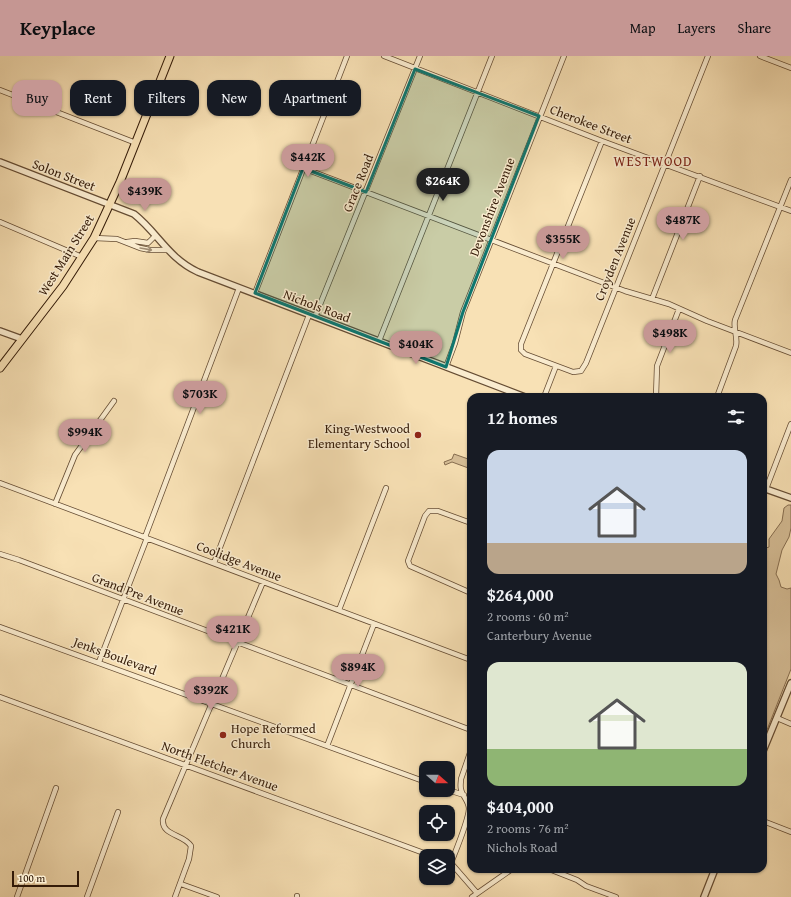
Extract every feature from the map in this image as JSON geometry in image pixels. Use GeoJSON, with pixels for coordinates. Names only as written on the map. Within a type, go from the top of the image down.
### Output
{"type":"FeatureCollection","features":[{"type":"Feature","properties":{"kind":"main road","name":"West Main Street"},"geometry":{"type":"LineString","coordinates":[[0,368],[46,308],[94,238],[136,142],[170,56]]}},
{"type":"Feature","properties":{"kind":"street"},"geometry":{"type":"LineString","coordinates":[[255,294],[347,56]]}},
{"type":"Feature","properties":{"kind":"street","name":"Cherokee Street"},"geometry":{"type":"LineString","coordinates":[[384,56],[602,141],[700,176],[791,211]]}},
{"type":"Feature","properties":{"kind":"street","name":"Grace Road"},"geometry":{"type":"LineString","coordinates":[[315,317],[420,56]]}},
{"type":"Feature","properties":{"kind":"street"},"geometry":{"type":"LineString","coordinates":[[379,341],[492,56]]}},
{"type":"Feature","properties":{"kind":"street","name":"Devonshire Avenue"},"geometry":{"type":"LineString","coordinates":[[446,367],[455,343],[463,312],[539,116],[564,56]]}},
{"type":"Feature","properties":{"kind":"street","name":"Croyden Avenue"},"geometry":{"type":"LineString","coordinates":[[553,263],[523,341],[521,350],[525,354],[576,372],[584,367],[708,56]]}},
{"type":"Feature","properties":{"kind":"street"},"geometry":{"type":"LineString","coordinates":[[760,56],[791,68]]}},
{"type":"Feature","properties":{"kind":"street"},"geometry":{"type":"LineString","coordinates":[[0,90],[136,142]]}},
{"type":"Feature","properties":{"kind":"street"},"geometry":{"type":"LineString","coordinates":[[553,263],[602,141]]}},
{"type":"Feature","properties":{"kind":"street","name":"Solon Street"},"geometry":{"type":"LineString","coordinates":[[0,162],[119,208]]}},
{"type":"Feature","properties":{"kind":"street"},"geometry":{"type":"LineString","coordinates":[[303,168],[615,287],[669,304],[707,321],[791,353]]}},
{"type":"Feature","properties":{"kind":"street"},"geometry":{"type":"LineString","coordinates":[[652,299],[700,176]]}},
{"type":"Feature","properties":{"kind":"street"},"geometry":{"type":"LineString","coordinates":[[718,393],[736,346],[737,339],[734,324],[736,316],[791,180]]}},
{"type":"Feature","properties":{"kind":"street","name":"Nichols Road"},"geometry":{"type":"LineString","coordinates":[[119,208],[129,211],[139,218],[167,250],[183,264],[192,269],[514,393]]}},
{"type":"Feature","properties":{"kind":"street"},"geometry":{"type":"LineString","coordinates":[[0,222],[82,257]]}},
{"type":"Feature","properties":{"kind":"street"},"geometry":{"type":"LineString","coordinates":[[127,242],[148,243],[156,236]]}},
{"type":"Feature","properties":{"kind":"street"},"geometry":{"type":"LineString","coordinates":[[94,238],[110,238],[150,250],[167,250]]}},
{"type":"Feature","properties":{"kind":"street"},"geometry":{"type":"LineString","coordinates":[[99,662],[239,288]]}},
{"type":"Feature","properties":{"kind":"street"},"geometry":{"type":"LineString","coordinates":[[656,393],[657,366],[679,309]]}},
{"type":"Feature","properties":{"kind":"street"},"geometry":{"type":"LineString","coordinates":[[214,563],[309,315]]}},
{"type":"Feature","properties":{"kind":"street"},"geometry":{"type":"LineString","coordinates":[[0,331],[22,339]]}},
{"type":"Feature","properties":{"kind":"street"},"geometry":{"type":"LineString","coordinates":[[546,393],[556,366]]}},
{"type":"Feature","properties":{"kind":"street"},"geometry":{"type":"LineString","coordinates":[[54,504],[80,446],[114,401]]}},
{"type":"Feature","properties":{"kind":"street"},"geometry":{"type":"LineString","coordinates":[[767,483],[791,424]]}},
{"type":"Feature","properties":{"kind":"street","name":"Coolidge Avenue"},"geometry":{"type":"LineString","coordinates":[[0,483],[467,659]]}},
{"type":"Feature","properties":{"kind":"street"},"geometry":{"type":"LineString","coordinates":[[339,610],[386,488]]}},
{"type":"Feature","properties":{"kind":"street"},"geometry":{"type":"LineString","coordinates":[[767,489],[791,498]]}},
{"type":"Feature","properties":{"kind":"street"},"geometry":{"type":"LineString","coordinates":[[467,521],[432,510],[427,513],[408,561],[410,566],[467,591]]}},
{"type":"Feature","properties":{"kind":"street","name":"Grand Pre Avenue"},"geometry":{"type":"LineString","coordinates":[[0,554],[467,728]]}},
{"type":"Feature","properties":{"kind":"street"},"geometry":{"type":"LineString","coordinates":[[175,897],[189,859],[190,846],[185,840],[165,830],[163,823],[165,813],[262,582]]}},
{"type":"Feature","properties":{"kind":"street"},"geometry":{"type":"LineString","coordinates":[[327,746],[374,624]]}},
{"type":"Feature","properties":{"kind":"street","name":"Jenks Boulevard"},"geometry":{"type":"LineString","coordinates":[[0,627],[419,779]]}},
{"type":"Feature","properties":{"kind":"street"},"geometry":{"type":"LineString","coordinates":[[767,742],[791,683]]}},
{"type":"Feature","properties":{"kind":"street","name":"North Fletcher Avenue"},"geometry":{"type":"LineString","coordinates":[[0,697],[419,851]]}},
{"type":"Feature","properties":{"kind":"street"},"geometry":{"type":"LineString","coordinates":[[777,718],[791,724]]}},
{"type":"Feature","properties":{"kind":"street"},"geometry":{"type":"LineString","coordinates":[[467,762],[461,779],[461,789],[467,802]]}},
{"type":"Feature","properties":{"kind":"street"},"geometry":{"type":"LineString","coordinates":[[16,897],[56,788]]}},
{"type":"Feature","properties":{"kind":"street"},"geometry":{"type":"LineString","coordinates":[[455,792],[464,795]]}},
{"type":"Feature","properties":{"kind":"street"},"geometry":{"type":"LineString","coordinates":[[87,897],[118,812]]}},
{"type":"Feature","properties":{"kind":"street"},"geometry":{"type":"LineString","coordinates":[[454,849],[467,814]]}},
{"type":"Feature","properties":{"kind":"street"},"geometry":{"type":"LineString","coordinates":[[767,823],[791,832]]}},
{"type":"Feature","properties":{"kind":"street"},"geometry":{"type":"LineString","coordinates":[[455,869],[477,893]]}},
{"type":"Feature","properties":{"kind":"street"},"geometry":{"type":"LineString","coordinates":[[472,897],[506,873]]}},
{"type":"Feature","properties":{"kind":"street"},"geometry":{"type":"LineString","coordinates":[[559,873],[577,880],[586,886],[616,897]]}},
{"type":"Feature","properties":{"kind":"street"},"geometry":{"type":"LineString","coordinates":[[704,897],[713,873]]}},
{"type":"Feature","properties":{"kind":"street"},"geometry":{"type":"LineString","coordinates":[[180,884],[217,897]]}},
{"type":"Feature","properties":{"kind":"highlighted area"},"geometry":{"type":"Polygon","coordinates":[[[415,69],[539,116],[463,312],[446,367],[255,293],[303,168],[366,192],[415,69]]]}},
{"type":"Feature","properties":{"kind":"shaded area"},"geometry":{"type":"Polygon","coordinates":[[[454,454],[467,459],[467,468],[452,462],[445,465],[444,462],[452,459],[454,454]]]}},
{"type":"Feature","properties":{"kind":"shaded area"},"geometry":{"type":"Polygon","coordinates":[[[791,505],[791,528],[789,537],[782,550],[776,574],[781,587],[787,589],[791,588],[791,669],[767,730],[767,548],[769,547],[769,539],[782,521],[784,508],[791,505]]]}},
{"type":"Feature","properties":{"kind":"place","name":"King-Westwood Elementary School"},"geometry":{"type":"Point","coordinates":[418,435]}},
{"type":"Feature","properties":{"kind":"place","name":"Hope Reformed Church"},"geometry":{"type":"Point","coordinates":[223,735]}},
{"type":"Feature","properties":{"kind":"district","name":"WESTWOOD"},"geometry":{"type":"Point","coordinates":[653,161]}}]}
